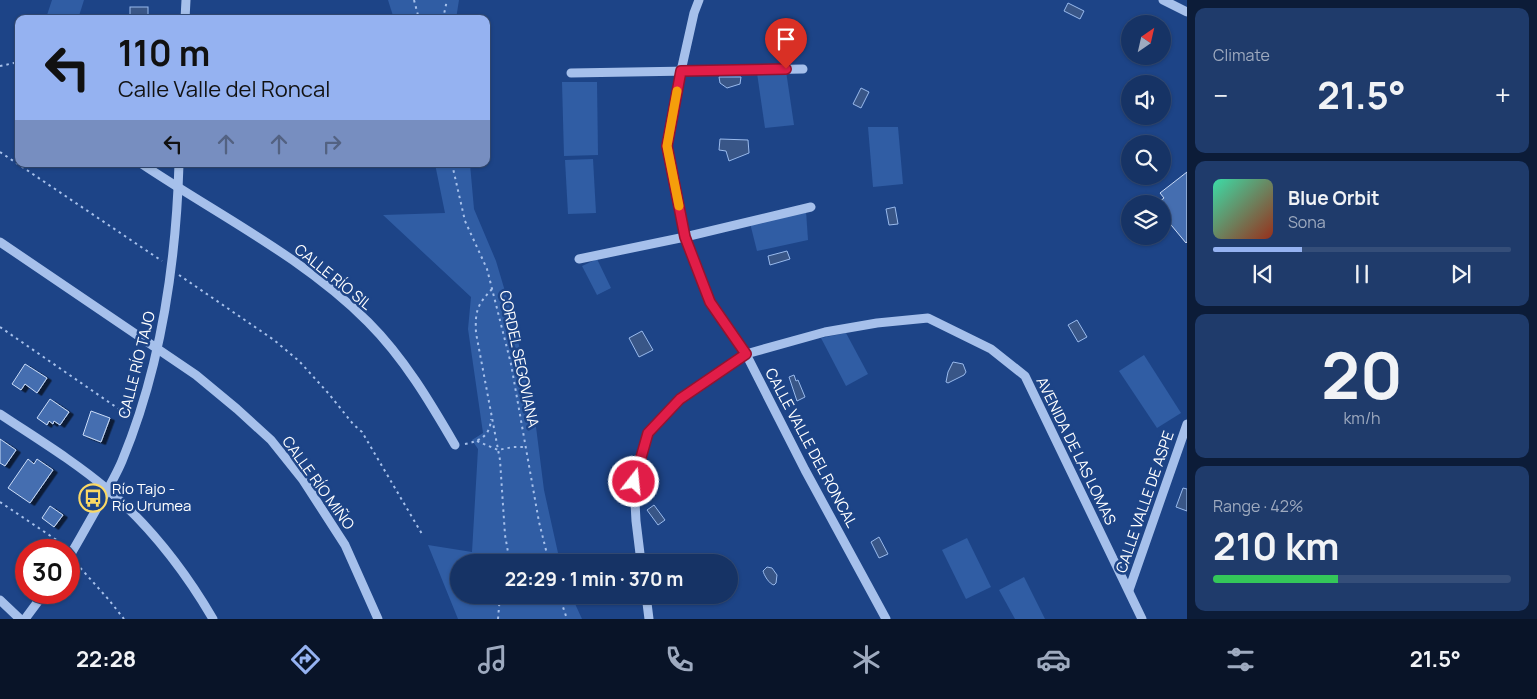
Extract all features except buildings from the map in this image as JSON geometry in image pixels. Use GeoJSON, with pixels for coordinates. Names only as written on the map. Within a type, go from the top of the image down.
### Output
{"type":"FeatureCollection","features":[{"type":"Feature","properties":{"kind":"street"},"geometry":{"type":"LineString","coordinates":[[185,15],[186,0]]}},
{"type":"Feature","properties":{"kind":"street","name":"CALLE VALLE DEL RONCAL"},"geometry":{"type":"LineString","coordinates":[[699,0],[694,13],[681,71],[667,146],[685,237],[710,302],[746,354],[805,470],[886,619]]}},
{"type":"Feature","properties":{"kind":"street"},"geometry":{"type":"LineString","coordinates":[[1163,0],[1187,12]]}},
{"type":"Feature","properties":{"kind":"street"},"geometry":{"type":"LineString","coordinates":[[572,73],[803,69]]}},
{"type":"Feature","properties":{"kind":"street","name":"CALLE RÍO SIL"},"geometry":{"type":"LineString","coordinates":[[146,167],[279,251],[318,278],[348,304],[369,323],[399,357],[428,398],[455,445]]}},
{"type":"Feature","properties":{"kind":"street","name":"CALLE RÍO TAJO"},"geometry":{"type":"LineString","coordinates":[[80,539],[122,462],[137,421],[158,349],[171,268],[179,167]]}},
{"type":"Feature","properties":{"kind":"street"},"geometry":{"type":"LineString","coordinates":[[579,259],[685,237],[811,206]]}},
{"type":"Feature","properties":{"kind":"street","name":"CALLE RÍO MIÑO"},"geometry":{"type":"LineString","coordinates":[[0,242],[196,375],[238,409],[271,440],[303,480],[345,545],[378,619]]}},
{"type":"Feature","properties":{"kind":"street","name":"AVENIDA DE LAS LOMAS"},"geometry":{"type":"LineString","coordinates":[[640,554],[634,482],[648,433],[680,399],[746,354],[825,332],[877,322],[928,318],[991,350],[1025,376],[1142,619]]}},
{"type":"Feature","properties":{"kind":"street"},"geometry":{"type":"LineString","coordinates":[[0,414],[84,471],[108,490],[166,551],[195,589],[213,619]]}},
{"type":"Feature","properties":{"kind":"street","name":"CALLE VALLE DE ASPE"},"geometry":{"type":"LineString","coordinates":[[1128,590],[1187,424]]}},
{"type":"Feature","properties":{"kind":"street"},"geometry":{"type":"LineString","coordinates":[[0,600],[20,619]]}},
{"type":"Feature","properties":{"kind":"street"},"geometry":{"type":"LineString","coordinates":[[25,619],[36,604]]}},
{"type":"Feature","properties":{"kind":"street"},"geometry":{"type":"LineString","coordinates":[[647,604],[649,619]]}},
{"type":"Feature","properties":{"kind":"path"},"geometry":{"type":"LineString","coordinates":[[414,0],[418,15]]}},
{"type":"Feature","properties":{"kind":"path"},"geometry":{"type":"LineString","coordinates":[[444,15],[447,0]]}},
{"type":"Feature","properties":{"kind":"path"},"geometry":{"type":"LineString","coordinates":[[0,66],[15,63]]}},
{"type":"Feature","properties":{"kind":"path"},"geometry":{"type":"LineString","coordinates":[[0,152],[15,162]]}},
{"type":"Feature","properties":{"kind":"path"},"geometry":{"type":"LineString","coordinates":[[22,167],[274,340],[299,361],[362,432],[422,534]]}},
{"type":"Feature","properties":{"kind":"path","name":"CORDEL SEGOVIANA"},"geometry":{"type":"LineString","coordinates":[[453,167],[465,221],[487,269],[512,364],[539,522],[547,554]]}},
{"type":"Feature","properties":{"kind":"path"},"geometry":{"type":"LineString","coordinates":[[492,289],[480,302],[475,316],[476,333],[498,450],[508,554]]}},
{"type":"Feature","properties":{"kind":"path"},"geometry":{"type":"LineString","coordinates":[[0,327],[137,421]]}},
{"type":"Feature","properties":{"kind":"path"},"geometry":{"type":"LineString","coordinates":[[455,445],[477,441],[486,436],[491,426],[491,415]]}},
{"type":"Feature","properties":{"kind":"path"},"geometry":{"type":"LineString","coordinates":[[477,441],[498,450],[526,447]]}},
{"type":"Feature","properties":{"kind":"path"},"geometry":{"type":"LineString","coordinates":[[0,502],[51,539]]}},
{"type":"Feature","properties":{"kind":"path"},"geometry":{"type":"LineString","coordinates":[[80,567],[124,619]]}},
{"type":"Feature","properties":{"kind":"path"},"geometry":{"type":"LineString","coordinates":[[498,619],[499,604]]}},
{"type":"Feature","properties":{"kind":"path"},"geometry":{"type":"LineString","coordinates":[[562,604],[567,619]]}},
{"type":"Feature","properties":{"kind":"shaded area"},"geometry":{"type":"Polygon","coordinates":[[[52,0],[84,0],[79,15],[47,15],[52,0]]]}},
{"type":"Feature","properties":{"kind":"shaded area"},"geometry":{"type":"Polygon","coordinates":[[[388,0],[459,0],[457,15],[393,15],[388,0]]]}},
{"type":"Feature","properties":{"kind":"shaded area"},"geometry":{"type":"Polygon","coordinates":[[[1068,3],[1084,11],[1080,19],[1064,11],[1068,3]]]}},
{"type":"Feature","properties":{"kind":"shaded area"},"geometry":{"type":"Polygon","coordinates":[[[130,7],[148,7],[148,15],[130,15],[130,7]]]}},
{"type":"Feature","properties":{"kind":"shaded area"},"geometry":{"type":"Polygon","coordinates":[[[786,71],[794,125],[765,128],[757,73],[786,71]]]}},
{"type":"Feature","properties":{"kind":"shaded area"},"geometry":{"type":"Polygon","coordinates":[[[719,77],[741,77],[740,84],[727,88],[720,83],[719,77]]]}},
{"type":"Feature","properties":{"kind":"shaded area"},"geometry":{"type":"Polygon","coordinates":[[[562,82],[597,82],[598,155],[564,156],[562,82]]]}},
{"type":"Feature","properties":{"kind":"shaded area"},"geometry":{"type":"Polygon","coordinates":[[[861,88],[869,92],[861,108],[853,104],[861,88]]]}},
{"type":"Feature","properties":{"kind":"shaded area"},"geometry":{"type":"Polygon","coordinates":[[[868,127],[898,127],[903,184],[873,187],[868,127]]]}},
{"type":"Feature","properties":{"kind":"shaded area"},"geometry":{"type":"Polygon","coordinates":[[[720,139],[748,140],[749,153],[729,161],[726,151],[719,150],[720,139]]]}},
{"type":"Feature","properties":{"kind":"shaded area"},"geometry":{"type":"Polygon","coordinates":[[[593,159],[596,213],[568,214],[565,160],[593,159]]]}},
{"type":"Feature","properties":{"kind":"shaded area"},"geometry":{"type":"Polygon","coordinates":[[[436,167],[470,167],[474,209],[496,261],[513,318],[535,419],[544,490],[558,554],[450,554],[450,599],[428,545],[472,552],[478,449],[472,440],[483,433],[468,329],[471,297],[383,215],[445,213],[436,167]]]}},
{"type":"Feature","properties":{"kind":"shaded area"},"geometry":{"type":"Polygon","coordinates":[[[895,207],[898,224],[889,225],[886,209],[895,207]]]}},
{"type":"Feature","properties":{"kind":"shaded area"},"geometry":{"type":"Polygon","coordinates":[[[806,211],[808,240],[757,251],[750,223],[806,211]]]}},
{"type":"Feature","properties":{"kind":"shaded area"},"geometry":{"type":"Polygon","coordinates":[[[787,251],[790,259],[770,265],[768,256],[787,251]]]}},
{"type":"Feature","properties":{"kind":"shaded area"},"geometry":{"type":"Polygon","coordinates":[[[597,259],[611,288],[597,295],[582,266],[597,259]]]}},
{"type":"Feature","properties":{"kind":"shaded area"},"geometry":{"type":"Polygon","coordinates":[[[1077,320],[1087,337],[1078,342],[1068,325],[1077,320]]]}},
{"type":"Feature","properties":{"kind":"shaded area"},"geometry":{"type":"Polygon","coordinates":[[[642,331],[653,350],[639,357],[629,338],[642,331]]]}},
{"type":"Feature","properties":{"kind":"shaded area"},"geometry":{"type":"Polygon","coordinates":[[[846,333],[868,374],[846,386],[821,338],[846,333]]]}},
{"type":"Feature","properties":{"kind":"shaded area"},"geometry":{"type":"Polygon","coordinates":[[[1144,355],[1181,413],[1157,428],[1119,371],[1144,355]]]}},
{"type":"Feature","properties":{"kind":"shaded area"},"geometry":{"type":"Polygon","coordinates":[[[953,362],[963,364],[966,372],[964,375],[948,383],[946,382],[948,372],[953,362]]]}},
{"type":"Feature","properties":{"kind":"shaded area"},"geometry":{"type":"Polygon","coordinates":[[[794,375],[805,397],[797,401],[789,377],[794,375]]]}},
{"type":"Feature","properties":{"kind":"shaded area"},"geometry":{"type":"Polygon","coordinates":[[[1183,488],[1187,489],[1187,511],[1176,507],[1183,488]]]}},
{"type":"Feature","properties":{"kind":"shaded area"},"geometry":{"type":"Polygon","coordinates":[[[654,505],[665,520],[658,525],[647,510],[654,505]]]}},
{"type":"Feature","properties":{"kind":"shaded area"},"geometry":{"type":"Polygon","coordinates":[[[879,537],[888,554],[879,558],[871,542],[879,537]]]}},
{"type":"Feature","properties":{"kind":"shaded area"},"geometry":{"type":"Polygon","coordinates":[[[967,538],[991,587],[966,599],[942,550],[967,538]]]}},
{"type":"Feature","properties":{"kind":"shaded area"},"geometry":{"type":"Polygon","coordinates":[[[767,567],[772,568],[777,575],[774,585],[763,571],[767,567]]]}},
{"type":"Feature","properties":{"kind":"shaded area"},"geometry":{"type":"Polygon","coordinates":[[[1024,577],[1045,619],[1015,619],[999,590],[1024,577]]]}},
{"type":"Feature","properties":{"kind":"shaded area"},"geometry":{"type":"Polygon","coordinates":[[[452,604],[575,604],[582,619],[458,619],[452,604]]]}},
{"type":"Feature","properties":{"kind":"slow traffic"},"geometry":{"type":"LineString","coordinates":[[677,91],[667,146],[679,206]]}},
{"type":"Feature","properties":{"kind":"place","name":"Río Tajo - Río Urumea"},"geometry":{"type":"Point","coordinates":[93,498]}},
{"type":"Feature","properties":{"kind":"route"},"geometry":{"type":"LineString","coordinates":[[634,482],[648,433],[680,399],[746,354],[710,302],[685,237],[667,146],[681,71],[786,69]]}}]}
